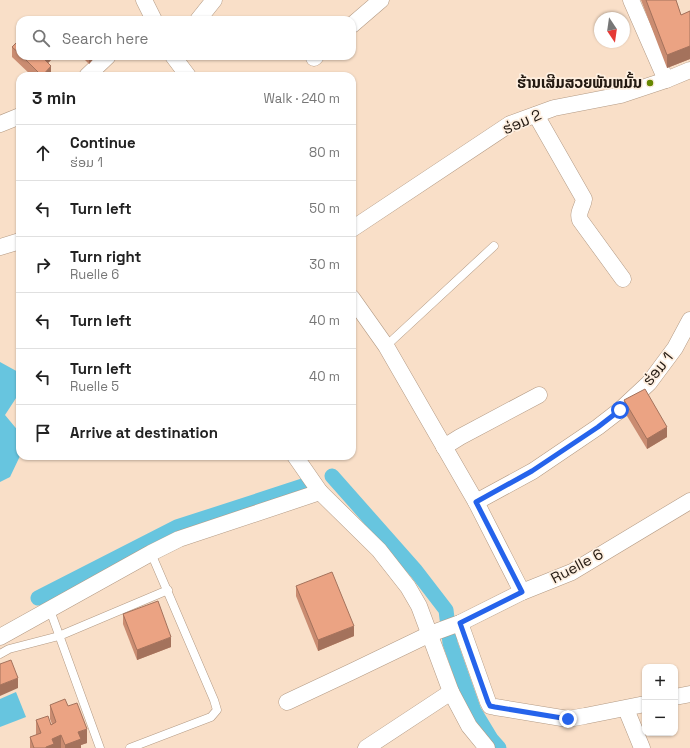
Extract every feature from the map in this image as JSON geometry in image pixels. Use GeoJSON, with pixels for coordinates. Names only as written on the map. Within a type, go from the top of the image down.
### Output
{"type":"FeatureCollection","features":[{"type":"Feature","properties":{"kind":"street"},"geometry":{"type":"LineString","coordinates":[[144,0],[150,16]]}},
{"type":"Feature","properties":{"kind":"street"},"geometry":{"type":"LineString","coordinates":[[201,16],[214,0]]}},
{"type":"Feature","properties":{"kind":"street"},"geometry":{"type":"LineString","coordinates":[[356,22],[381,0]]}},
{"type":"Feature","properties":{"kind":"street"},"geometry":{"type":"LineString","coordinates":[[631,0],[666,80]]}},
{"type":"Feature","properties":{"kind":"street"},"geometry":{"type":"LineString","coordinates":[[91,72],[104,60]]}},
{"type":"Feature","properties":{"kind":"street"},"geometry":{"type":"LineString","coordinates":[[176,60],[185,72]]}},
{"type":"Feature","properties":{"kind":"street","name":"ຮ່ອມ 2"},"geometry":{"type":"LineString","coordinates":[[356,226],[510,124],[554,108],[620,95],[666,80],[690,70]]}},
{"type":"Feature","properties":{"kind":"street"},"geometry":{"type":"LineString","coordinates":[[536,115],[584,199],[579,212],[580,220],[623,279]]}},
{"type":"Feature","properties":{"kind":"street"},"geometry":{"type":"LineString","coordinates":[[0,124],[16,118]]}},
{"type":"Feature","properties":{"kind":"street"},"geometry":{"type":"LineString","coordinates":[[0,247],[16,242]]}},
{"type":"Feature","properties":{"kind":"street"},"geometry":{"type":"LineString","coordinates":[[356,304],[386,346],[476,502],[522,592]]}},
{"type":"Feature","properties":{"kind":"street","name":"ຮ່ອມ 1"},"geometry":{"type":"LineString","coordinates":[[476,502],[532,471],[598,427],[620,410],[649,383],[674,348],[690,320]]}},
{"type":"Feature","properties":{"kind":"street"},"geometry":{"type":"LineString","coordinates":[[444,447],[539,395]]}},
{"type":"Feature","properties":{"kind":"street"},"geometry":{"type":"LineString","coordinates":[[298,460],[320,492],[379,550],[408,587],[419,606],[451,692],[469,726],[487,748]]}},
{"type":"Feature","properties":{"kind":"street"},"geometry":{"type":"LineString","coordinates":[[0,637],[178,539],[320,492]]}},
{"type":"Feature","properties":{"kind":"street","name":"Ruelle 6"},"geometry":{"type":"LineString","coordinates":[[287,702],[430,634],[460,623],[522,592],[572,572],[690,501]]}},
{"type":"Feature","properties":{"kind":"street"},"geometry":{"type":"LineString","coordinates":[[460,623],[490,706],[568,719],[642,705]]}},
{"type":"Feature","properties":{"kind":"street"},"geometry":{"type":"LineString","coordinates":[[366,748],[451,692]]}},
{"type":"Feature","properties":{"kind":"street"},"geometry":{"type":"LineString","coordinates":[[678,696],[690,694]]}},
{"type":"Feature","properties":{"kind":"street"},"geometry":{"type":"LineString","coordinates":[[626,709],[642,748]]}},
{"type":"Feature","properties":{"kind":"lane"},"geometry":{"type":"LineString","coordinates":[[386,346],[494,246]]}},
{"type":"Feature","properties":{"kind":"lane"},"geometry":{"type":"LineString","coordinates":[[130,748],[211,717],[217,710],[168,590],[151,553]]}},
{"type":"Feature","properties":{"kind":"lane"},"geometry":{"type":"LineString","coordinates":[[0,654],[9,649],[59,636],[168,590]]}},
{"type":"Feature","properties":{"kind":"lane"},"geometry":{"type":"LineString","coordinates":[[50,610],[100,748]]}},
{"type":"Feature","properties":{"kind":"water"},"geometry":{"type":"Polygon","coordinates":[[[0,362],[16,371],[16,398],[5,415],[16,428],[16,460],[18,460],[10,477],[0,482],[0,362]]]}},
{"type":"Feature","properties":{"kind":"water"},"geometry":{"type":"Polygon","coordinates":[[[16,692],[26,717],[0,727],[0,699],[16,692]]]}},
{"type":"Feature","properties":{"kind":"building"},"geometry":{"type":"Polygon","coordinates":[[[646,0],[676,0],[681,15],[690,11],[690,46],[667,55],[646,0]]]}},
{"type":"Feature","properties":{"kind":"building"},"geometry":{"type":"Polygon","coordinates":[[[16,43],[16,50],[12,47],[16,43]]]}},
{"type":"Feature","properties":{"kind":"building"},"geometry":{"type":"Polygon","coordinates":[[[26,60],[45,60],[51,66],[46,72],[38,72],[26,60]]]}},
{"type":"Feature","properties":{"kind":"building"},"geometry":{"type":"Polygon","coordinates":[[[645,389],[667,427],[647,439],[624,400],[645,389]]]}},
{"type":"Feature","properties":{"kind":"building"},"geometry":{"type":"Polygon","coordinates":[[[332,572],[354,626],[318,640],[296,586],[332,572]]]}},
{"type":"Feature","properties":{"kind":"building"},"geometry":{"type":"Polygon","coordinates":[[[158,601],[171,637],[137,650],[123,614],[158,601]]]}},
{"type":"Feature","properties":{"kind":"building"},"geometry":{"type":"Polygon","coordinates":[[[11,660],[18,678],[0,685],[0,664],[11,660]]]}},
{"type":"Feature","properties":{"kind":"building"},"geometry":{"type":"Polygon","coordinates":[[[65,699],[68,706],[77,703],[87,729],[78,732],[81,739],[65,745],[61,735],[52,739],[54,744],[46,748],[34,748],[30,737],[41,733],[36,720],[48,716],[51,725],[56,722],[50,705],[65,699]]]}},
{"type":"Feature","properties":{"kind":"waterway"},"geometry":{"type":"LineString","coordinates":[[332,476],[416,571],[446,610],[450,643],[474,711],[491,739],[499,748]]}},
{"type":"Feature","properties":{"kind":"waterway"},"geometry":{"type":"LineString","coordinates":[[38,598],[177,527],[303,486]]}},
{"type":"Feature","properties":{"kind":"place","name":"ຮ້ານເສີມສວຍພັນຫມັ້ນ"},"geometry":{"type":"Point","coordinates":[650,83]}},
{"type":"Feature","properties":{"kind":"route"},"geometry":{"type":"LineString","coordinates":[[568,719],[490,706],[488,702],[460,623],[522,592],[476,502],[532,471],[598,427],[620,410]]}}]}
